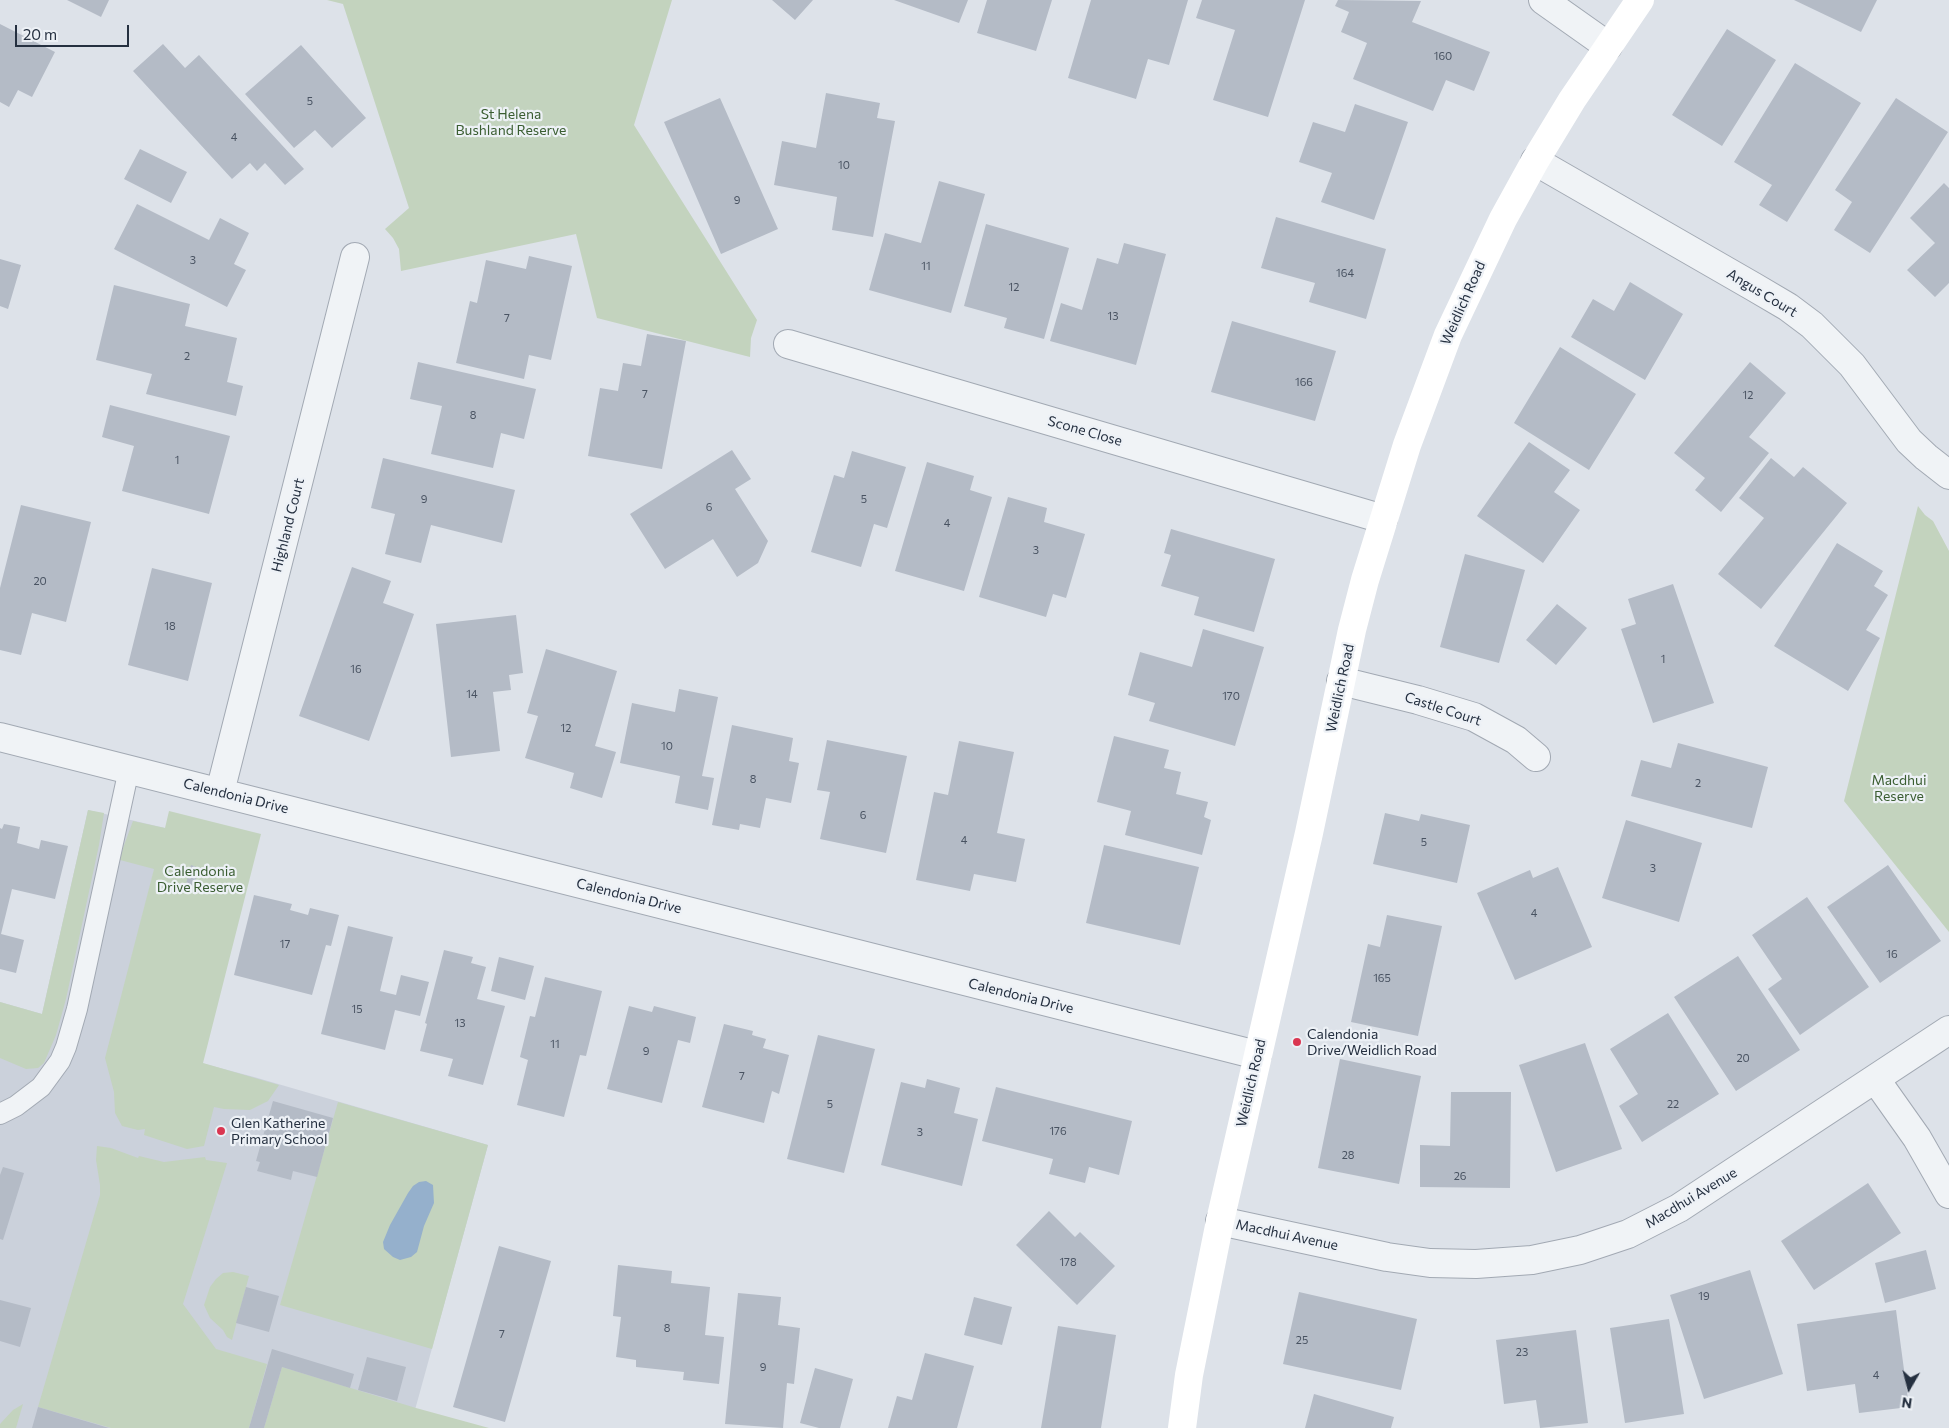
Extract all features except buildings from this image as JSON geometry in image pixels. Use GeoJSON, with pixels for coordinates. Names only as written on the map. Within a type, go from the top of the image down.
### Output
{"type":"FeatureCollection","features":[{"type":"Feature","properties":{"kind":"street"},"geometry":{"type":"LineString","coordinates":[[1542,0],[1608,46]]}},
{"type":"Feature","properties":{"kind":"street","name":"Weidlich Road"},"geometry":{"type":"LineString","coordinates":[[1182,1428],[1189,1375],[1220,1221],[1309,833],[1341,681],[1365,580],[1383,519],[1410,436],[1448,335],[1494,236],[1535,161],[1572,100],[1640,0]]}},
{"type":"Feature","properties":{"kind":"street","name":"Angus Court"},"geometry":{"type":"LineString","coordinates":[[1535,161],[1788,307],[1812,325],[1852,365],[1909,441],[1949,475]]}},
{"type":"Feature","properties":{"kind":"street","name":"Highland Court"},"geometry":{"type":"LineString","coordinates":[[220,792],[355,257]]}},
{"type":"Feature","properties":{"kind":"street","name":"Scone Close"},"geometry":{"type":"LineString","coordinates":[[788,344],[1383,519]]}},
{"type":"Feature","properties":{"kind":"street","name":"Castle Court"},"geometry":{"type":"LineString","coordinates":[[1341,681],[1418,700],[1474,717],[1516,740],[1536,756]]}},
{"type":"Feature","properties":{"kind":"street","name":"Calendonia Drive"},"geometry":{"type":"LineString","coordinates":[[0,737],[1257,1055]]}},
{"type":"Feature","properties":{"kind":"street","name":"Macdhui Avenue"},"geometry":{"type":"LineString","coordinates":[[1220,1221],[1387,1257],[1430,1263],[1486,1264],[1532,1260],[1561,1254],[1628,1234],[1679,1208],[1876,1080],[1949,1030]]}},
{"type":"Feature","properties":{"kind":"street"},"geometry":{"type":"LineString","coordinates":[[1876,1080],[1917,1138],[1949,1194]]}},
{"type":"Feature","properties":{"kind":"lane"},"geometry":{"type":"LineString","coordinates":[[0,1114],[16,1106],[41,1087],[60,1061],[66,1047],[77,1009],[129,769]]}},
{"type":"Feature","properties":{"kind":"shaded area","name":"Glen Katherine Primary School"},"geometry":{"type":"Polygon","coordinates":[[[88,810],[165,828],[111,1039],[254,1077],[488,1145],[410,1428],[0,1428],[0,1002],[42,1014],[88,810]]]}},
{"type":"Feature","properties":{"kind":"green space","name":"St Helena Bushland Reserve"},"geometry":{"type":"Polygon","coordinates":[[[327,0],[672,0],[634,125],[757,320],[751,338],[750,357],[597,318],[576,234],[401,271],[399,249],[385,229],[409,208],[343,4],[327,0]]]}},
{"type":"Feature","properties":{"kind":"green space","name":"Macdhui Reserve"},"geometry":{"type":"Polygon","coordinates":[[[1918,506],[1933,521],[1949,551],[1949,932],[1844,801],[1918,506]]]}},
{"type":"Feature","properties":{"kind":"green space"},"geometry":{"type":"Polygon","coordinates":[[[88,810],[104,813],[99,845],[66,999],[56,1035],[44,1063],[38,1068],[26,1069],[0,1058],[0,1002],[42,1014],[88,810]]]}},
{"type":"Feature","properties":{"kind":"green space","name":"Calendonia Drive Reserve"},"geometry":{"type":"Polygon","coordinates":[[[169,811],[261,834],[203,1063],[279,1085],[268,1101],[250,1110],[214,1107],[204,1146],[187,1149],[144,1135],[145,1129],[138,1130],[122,1126],[115,1113],[114,1092],[105,1058],[154,869],[120,860],[123,848],[133,821],[165,828],[169,811]]]}},
{"type":"Feature","properties":{"kind":"green space"},"geometry":{"type":"Polygon","coordinates":[[[338,1102],[488,1145],[432,1349],[280,1305],[338,1102]]]}},
{"type":"Feature","properties":{"kind":"green space"},"geometry":{"type":"Polygon","coordinates":[[[97,1146],[111,1148],[138,1158],[139,1156],[164,1162],[205,1157],[206,1160],[227,1163],[183,1304],[216,1349],[267,1364],[249,1428],[111,1428],[38,1407],[100,1195],[96,1160],[97,1146]]]}},
{"type":"Feature","properties":{"kind":"green space"},"geometry":{"type":"Polygon","coordinates":[[[233,1272],[249,1276],[232,1340],[210,1318],[204,1305],[210,1287],[216,1279],[223,1273],[233,1272]]]}},
{"type":"Feature","properties":{"kind":"green space"},"geometry":{"type":"Polygon","coordinates":[[[282,1367],[416,1408],[489,1428],[264,1428],[282,1367]]]}},
{"type":"Feature","properties":{"kind":"green space"},"geometry":{"type":"Polygon","coordinates":[[[23,1404],[16,1428],[0,1428],[0,1424],[13,1410],[23,1404]]]}},
{"type":"Feature","properties":{"kind":"water"},"geometry":{"type":"Polygon","coordinates":[[[426,1181],[433,1185],[434,1203],[424,1226],[417,1252],[411,1257],[400,1260],[384,1249],[383,1242],[408,1193],[419,1182],[426,1181]]]}},
{"type":"Feature","properties":{"kind":"place","name":"Calendonia Drive/Weidlich Road"},"geometry":{"type":"Point","coordinates":[1297,1042]}},
{"type":"Feature","properties":{"kind":"place","name":"Glen Katherine Primary School"},"geometry":{"type":"Point","coordinates":[221,1131]}}]}
